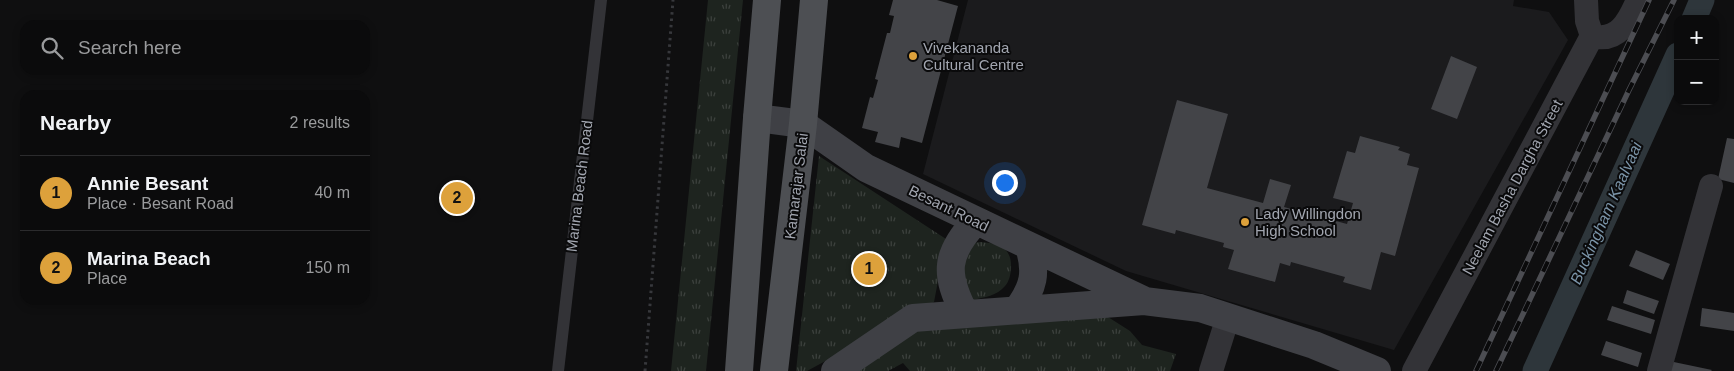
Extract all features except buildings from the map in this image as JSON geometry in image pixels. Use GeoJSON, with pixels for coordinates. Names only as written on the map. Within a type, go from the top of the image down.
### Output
{"type":"FeatureCollection","features":[{"type":"Feature","properties":{"kind":"main road"},"geometry":{"type":"LineString","coordinates":[[739,371],[756,118],[767,0]]}},
{"type":"Feature","properties":{"kind":"main road","name":"Kamarajar Salai"},"geometry":{"type":"LineString","coordinates":[[774,371],[803,124],[814,0]]}},
{"type":"Feature","properties":{"kind":"main road","name":"Besant Road"},"geometry":{"type":"LineString","coordinates":[[756,118],[803,124],[866,168],[1144,301]]}},
{"type":"Feature","properties":{"kind":"main road"},"geometry":{"type":"LineString","coordinates":[[964,314],[954,293],[951,266],[954,250],[962,236],[976,221]]}},
{"type":"Feature","properties":{"kind":"main road"},"geometry":{"type":"LineString","coordinates":[[1017,310],[1032,286],[1034,274],[1033,259],[1029,246]]}},
{"type":"Feature","properties":{"kind":"main road","name":"Besant Road"},"geometry":{"type":"LineString","coordinates":[[835,371],[913,318],[1144,301],[1200,308],[1314,345],[1377,371]]}},
{"type":"Feature","properties":{"kind":"street"},"geometry":{"type":"LineString","coordinates":[[1586,0],[1587,21],[1592,36],[1601,38],[1611,37],[1616,34],[1627,22],[1638,0]]}},
{"type":"Feature","properties":{"kind":"street","name":"Neelam Basha Dargha Street"},"geometry":{"type":"LineString","coordinates":[[1414,371],[1592,36]]}},
{"type":"Feature","properties":{"kind":"street"},"geometry":{"type":"LineString","coordinates":[[1659,371],[1711,186]]}},
{"type":"Feature","properties":{"kind":"street"},"geometry":{"type":"LineString","coordinates":[[1211,371],[1228,317]]}},
{"type":"Feature","properties":{"kind":"lane","name":"Marina Beach Road"},"geometry":{"type":"LineString","coordinates":[[558,371],[601,0]]}},
{"type":"Feature","properties":{"kind":"path"},"geometry":{"type":"LineString","coordinates":[[645,371],[673,0]]}},
{"type":"Feature","properties":{"kind":"shaded area","name":"Lady Willingdon High School"},"geometry":{"type":"Polygon","coordinates":[[[968,0],[1514,0],[1513,6],[1549,12],[1568,40],[1394,350],[1126,271],[923,174],[968,0]]]}},
{"type":"Feature","properties":{"kind":"green space"},"geometry":{"type":"Polygon","coordinates":[[[708,0],[743,0],[706,371],[671,371],[708,0]]]}},
{"type":"Feature","properties":{"kind":"green space"},"geometry":{"type":"Polygon","coordinates":[[[819,156],[946,239],[934,302],[807,371],[796,371],[819,156]]]}},
{"type":"Feature","properties":{"kind":"green space"},"geometry":{"type":"Polygon","coordinates":[[[980,242],[998,245],[1003,248],[1009,255],[1011,270],[1008,282],[1002,289],[990,296],[973,300],[950,284],[966,244],[980,242]]]}},
{"type":"Feature","properties":{"kind":"green space"},"geometry":{"type":"Polygon","coordinates":[[[1108,317],[1130,331],[1142,345],[1176,354],[1170,371],[910,371],[903,363],[888,371],[854,371],[915,321],[1108,317]]]}},
{"type":"Feature","properties":{"kind":"waterway","name":"Buckingham Kaalvaai"},"geometry":{"type":"LineString","coordinates":[[1696,15],[1702,0]]}},
{"type":"Feature","properties":{"kind":"waterway","name":"Buckingham Kaalvaai"},"geometry":{"type":"LineString","coordinates":[[1535,371],[1676,60]]}},
{"type":"Feature","properties":{"kind":"railway"},"geometry":{"type":"LineString","coordinates":[[1476,371],[1649,0]]}},
{"type":"Feature","properties":{"kind":"railway"},"geometry":{"type":"LineString","coordinates":[[1496,371],[1629,90],[1674,0]]}},
{"type":"Feature","properties":{"kind":"place","name":"Vivekananda Cultural Centre"},"geometry":{"type":"Point","coordinates":[913,56]}},
{"type":"Feature","properties":{"kind":"place","name":"Marina Beach"},"geometry":{"type":"Point","coordinates":[457,198]}},
{"type":"Feature","properties":{"kind":"place","name":"Lady Willingdon High School"},"geometry":{"type":"Point","coordinates":[1245,222]}},
{"type":"Feature","properties":{"kind":"place","name":"Annie Besant"},"geometry":{"type":"Point","coordinates":[869,269]}}]}
